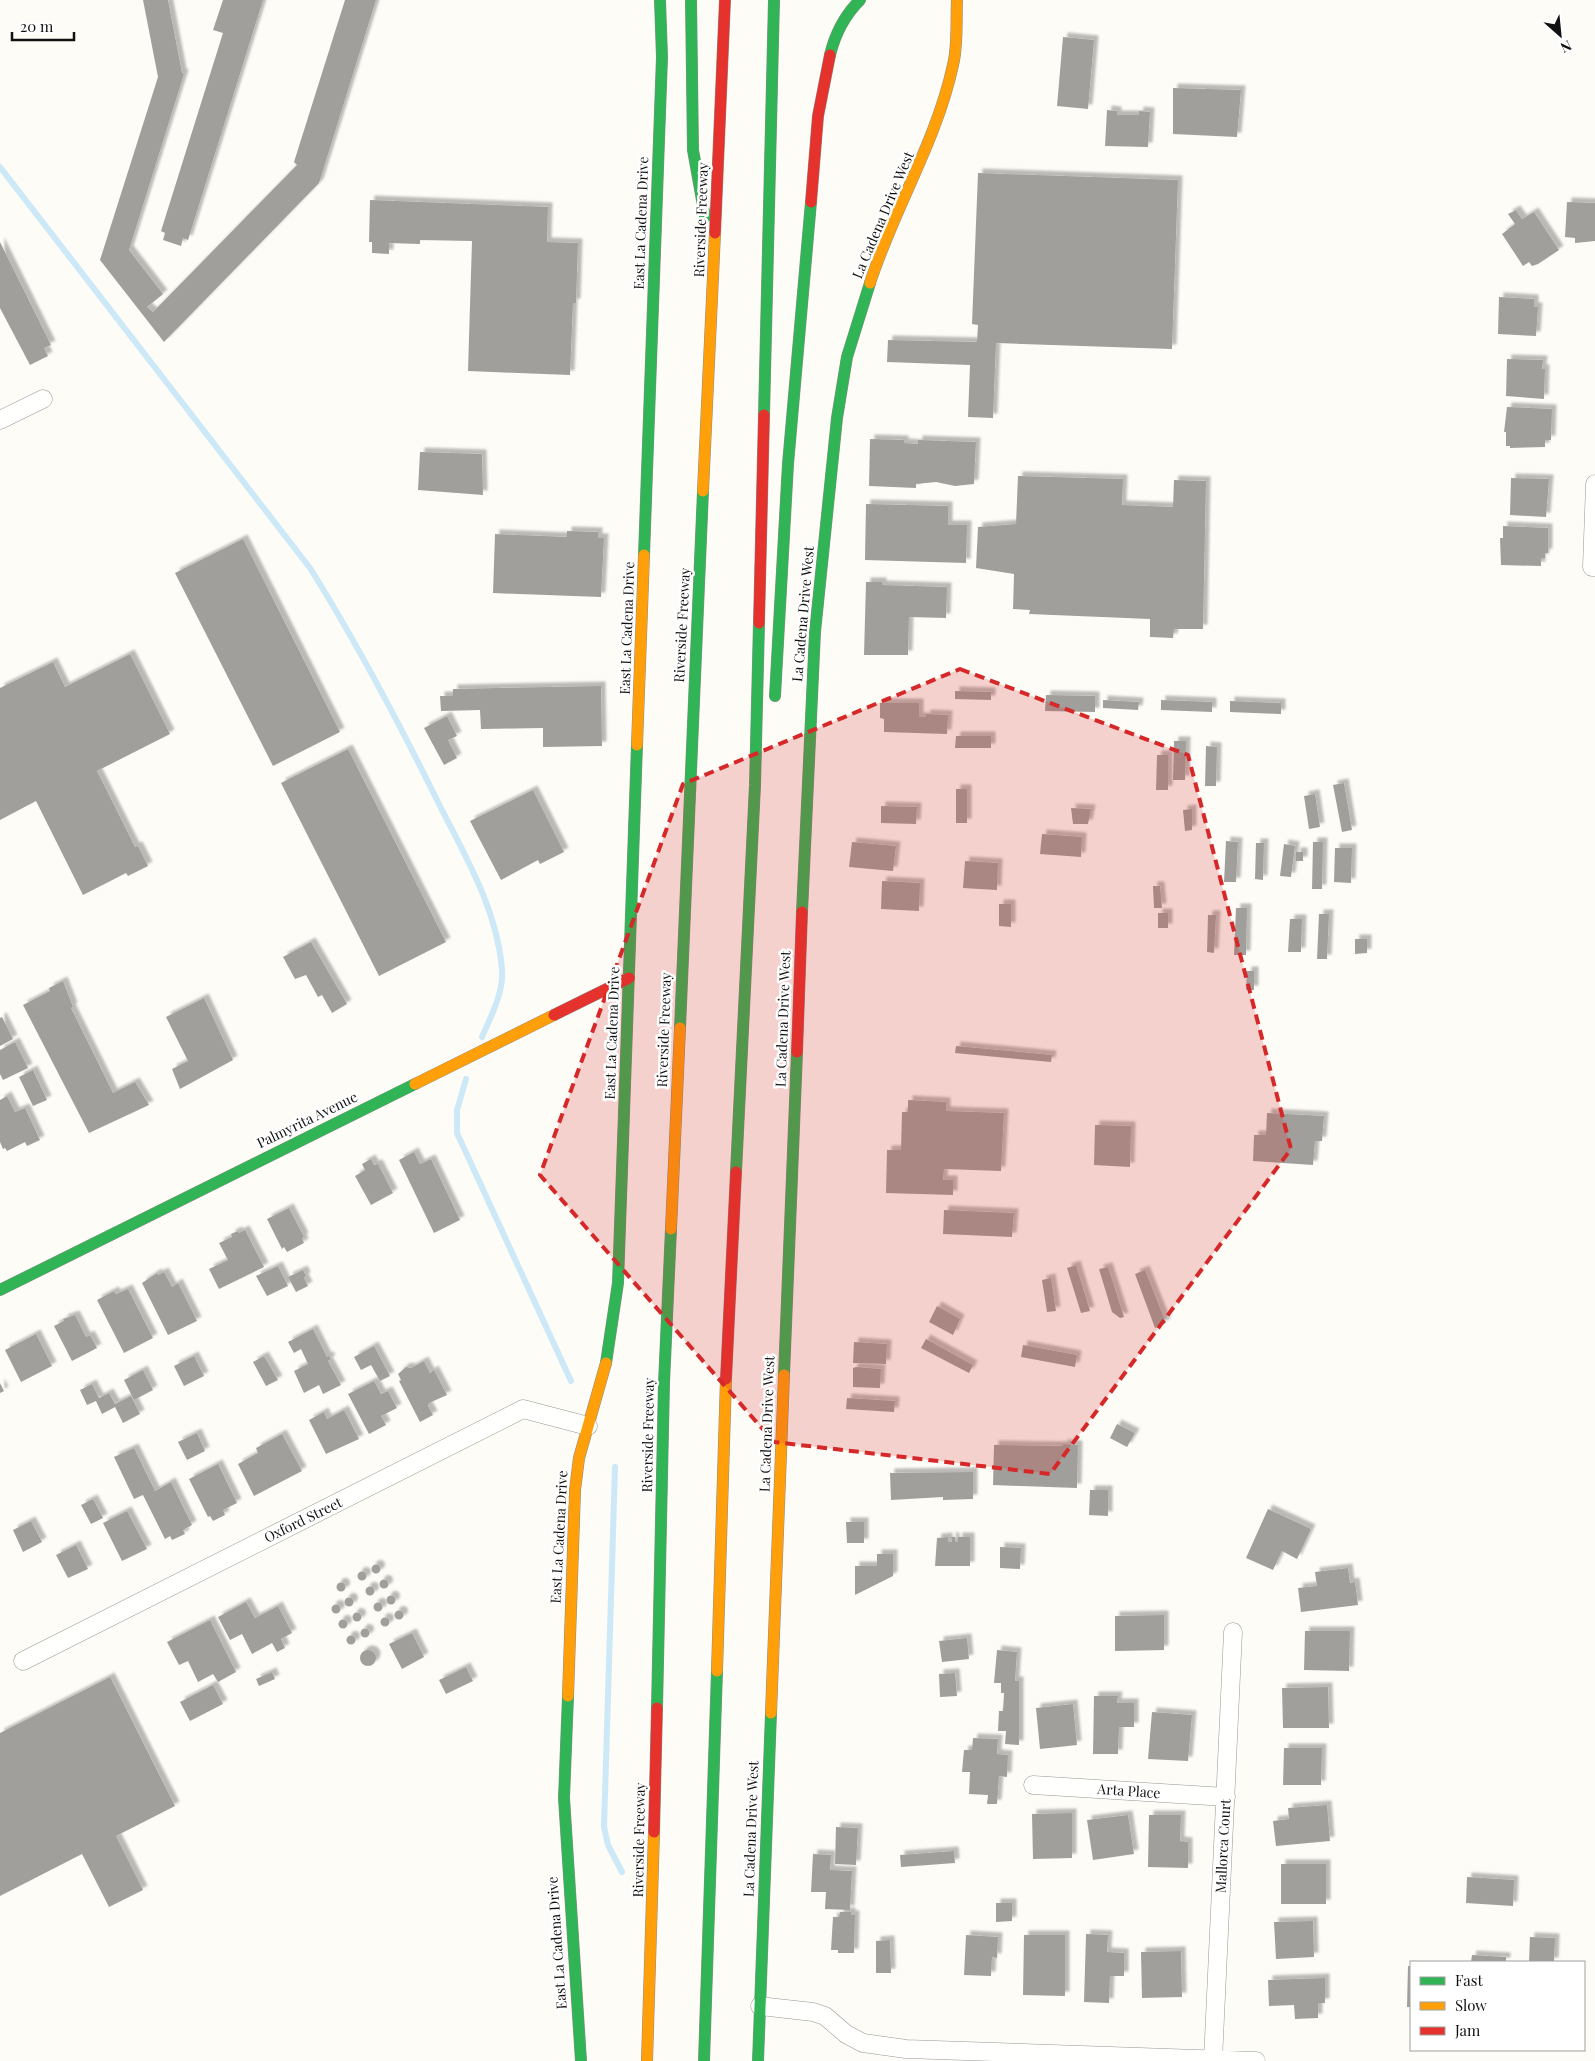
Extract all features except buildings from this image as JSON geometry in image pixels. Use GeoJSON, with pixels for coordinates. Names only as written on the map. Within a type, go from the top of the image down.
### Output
{"type":"FeatureCollection","features":[{"type":"Feature","properties":{"kind":"main road","name":"East La Cadena Drive"},"geometry":{"type":"LineString","coordinates":[[581,2061],[564,1798],[575,1490],[579,1458],[610,1351],[618,1283],[662,67],[660,0]]}},
{"type":"Feature","properties":{"kind":"main road"},"geometry":{"type":"LineString","coordinates":[[691,0],[693,150],[714,266]]}},
{"type":"Feature","properties":{"kind":"main road","name":"Riverside Freeway"},"geometry":{"type":"LineString","coordinates":[[647,2061],[652,1922],[664,1383],[725,0]]}},
{"type":"Feature","properties":{"kind":"main road"},"geometry":{"type":"LineString","coordinates":[[704,2061],[726,1385],[755,786],[774,0]]}},
{"type":"Feature","properties":{"kind":"main road"},"geometry":{"type":"LineString","coordinates":[[775,710],[788,464],[818,116],[834,38],[852,8],[860,0]]}},
{"type":"Feature","properties":{"kind":"main road","name":"La Cadena Drive West"},"geometry":{"type":"LineString","coordinates":[[758,2061],[808,751],[815,632],[837,418],[847,357],[878,258],[928,148],[940,112],[954,63],[957,0]]}},
{"type":"Feature","properties":{"kind":"main road"},"geometry":{"type":"LineString","coordinates":[[755,786],[767,761]]}},
{"type":"Feature","properties":{"kind":"main road","name":"Palmyrita Avenue"},"geometry":{"type":"LineString","coordinates":[[0,1290],[629,978]]}},
{"type":"Feature","properties":{"kind":"street"},"geometry":{"type":"LineString","coordinates":[[0,420],[42,399]]}},
{"type":"Feature","properties":{"kind":"street"},"geometry":{"type":"LineString","coordinates":[[1593,567],[1595,484]]}},
{"type":"Feature","properties":{"kind":"street","name":"Oxford Street"},"geometry":{"type":"LineString","coordinates":[[23,1661],[523,1409],[588,1426]]}},
{"type":"Feature","properties":{"kind":"street","name":"Mallorca Court"},"geometry":{"type":"LineString","coordinates":[[1213,2060],[1233,1632]]}},
{"type":"Feature","properties":{"kind":"street","name":"Arta Place"},"geometry":{"type":"LineString","coordinates":[[1033,1785],[1226,1797]]}},
{"type":"Feature","properties":{"kind":"street"},"geometry":{"type":"LineString","coordinates":[[760,2006],[813,2012],[825,2016],[853,2038],[863,2042],[906,2049],[1256,2061]]}},
{"type":"Feature","properties":{"kind":"highlighted area"},"geometry":{"type":"Polygon","coordinates":[[[960,669],[1188,755],[1291,1149],[1050,1474],[774,1442],[540,1175],[683,784],[960,669]]]}},
{"type":"Feature","properties":{"kind":"waterway"},"geometry":{"type":"LineString","coordinates":[[0,167],[310,568],[361,654],[468,861],[494,924],[499,946],[502,978],[496,1004],[482,1037]]}},
{"type":"Feature","properties":{"kind":"waterway"},"geometry":{"type":"LineString","coordinates":[[466,1079],[457,1110],[457,1133],[571,1381]]}},
{"type":"Feature","properties":{"kind":"waterway"},"geometry":{"type":"LineString","coordinates":[[615,1467],[604,1827],[608,1845],[622,1872]]}},
{"type":"Feature","properties":{"kind":"traffic: fast"},"geometry":{"type":"LineString","coordinates":[[644,555],[662,57],[660,0]]}},
{"type":"Feature","properties":{"kind":"traffic: fast"},"geometry":{"type":"LineString","coordinates":[[691,0],[693,150],[705,217]]}},
{"type":"Feature","properties":{"kind":"traffic: fast"},"geometry":{"type":"LineString","coordinates":[[764,415],[774,0]]}},
{"type":"Feature","properties":{"kind":"traffic: fast"},"geometry":{"type":"LineString","coordinates":[[830,55],[841,25],[860,0]]}},
{"type":"Feature","properties":{"kind":"traffic: fast"},"geometry":{"type":"LineString","coordinates":[[775,696],[788,464],[811,202]]}},
{"type":"Feature","properties":{"kind":"traffic: fast"},"geometry":{"type":"LineString","coordinates":[[802,912],[815,632],[837,418],[847,357],[870,283]]}},
{"type":"Feature","properties":{"kind":"traffic: fast"},"geometry":{"type":"LineString","coordinates":[[680,1028],[703,491]]}},
{"type":"Feature","properties":{"kind":"traffic: fast"},"geometry":{"type":"LineString","coordinates":[[736,1172],[755,785],[759,623]]}},
{"type":"Feature","properties":{"kind":"traffic: fast"},"geometry":{"type":"LineString","coordinates":[[606,1363],[618,1283],[637,745]]}},
{"type":"Feature","properties":{"kind":"traffic: fast"},"geometry":{"type":"LineString","coordinates":[[784,1375],[797,1052]]}},
{"type":"Feature","properties":{"kind":"traffic: fast"},"geometry":{"type":"LineString","coordinates":[[0,1290],[415,1084]]}},
{"type":"Feature","properties":{"kind":"traffic: fast"},"geometry":{"type":"LineString","coordinates":[[657,1708],[664,1383],[671,1229]]}},
{"type":"Feature","properties":{"kind":"traffic: fast"},"geometry":{"type":"LineString","coordinates":[[704,2061],[717,1671]]}},
{"type":"Feature","properties":{"kind":"traffic: fast"},"geometry":{"type":"LineString","coordinates":[[568,1696],[564,1798],[581,2061]]}},
{"type":"Feature","properties":{"kind":"traffic: fast"},"geometry":{"type":"LineString","coordinates":[[758,2061],[771,1713]]}},
{"type":"Feature","properties":{"kind":"traffic: slow"},"geometry":{"type":"LineString","coordinates":[[870,283],[891,228],[926,148],[946,94],[956,49],[957,0]]}},
{"type":"Feature","properties":{"kind":"traffic: slow"},"geometry":{"type":"LineString","coordinates":[[703,491],[715,233]]}},
{"type":"Feature","properties":{"kind":"traffic: slow"},"geometry":{"type":"LineString","coordinates":[[637,745],[644,555]]}},
{"type":"Feature","properties":{"kind":"traffic: slow"},"geometry":{"type":"LineString","coordinates":[[415,1084],[554,1015]]}},
{"type":"Feature","properties":{"kind":"traffic: slow"},"geometry":{"type":"LineString","coordinates":[[671,1229],[680,1028]]}},
{"type":"Feature","properties":{"kind":"traffic: slow"},"geometry":{"type":"LineString","coordinates":[[568,1696],[575,1490],[579,1458],[606,1363]]}},
{"type":"Feature","properties":{"kind":"traffic: slow"},"geometry":{"type":"LineString","coordinates":[[771,1713],[784,1375]]}},
{"type":"Feature","properties":{"kind":"traffic: slow"},"geometry":{"type":"LineString","coordinates":[[717,1671],[726,1379]]}},
{"type":"Feature","properties":{"kind":"traffic: slow"},"geometry":{"type":"LineString","coordinates":[[647,2061],[654,1832]]}},
{"type":"Feature","properties":{"kind":"traffic: jam"},"geometry":{"type":"LineString","coordinates":[[715,233],[725,0]]}},
{"type":"Feature","properties":{"kind":"traffic: jam"},"geometry":{"type":"LineString","coordinates":[[811,202],[818,116],[830,55]]}},
{"type":"Feature","properties":{"kind":"traffic: jam"},"geometry":{"type":"LineString","coordinates":[[759,623],[764,415]]}},
{"type":"Feature","properties":{"kind":"traffic: jam"},"geometry":{"type":"LineString","coordinates":[[797,1052],[802,912]]}},
{"type":"Feature","properties":{"kind":"traffic: jam"},"geometry":{"type":"LineString","coordinates":[[554,1015],[629,978]]}},
{"type":"Feature","properties":{"kind":"traffic: jam"},"geometry":{"type":"LineString","coordinates":[[726,1379],[736,1172]]}},
{"type":"Feature","properties":{"kind":"traffic: jam"},"geometry":{"type":"LineString","coordinates":[[654,1832],[657,1708]]}}]}
